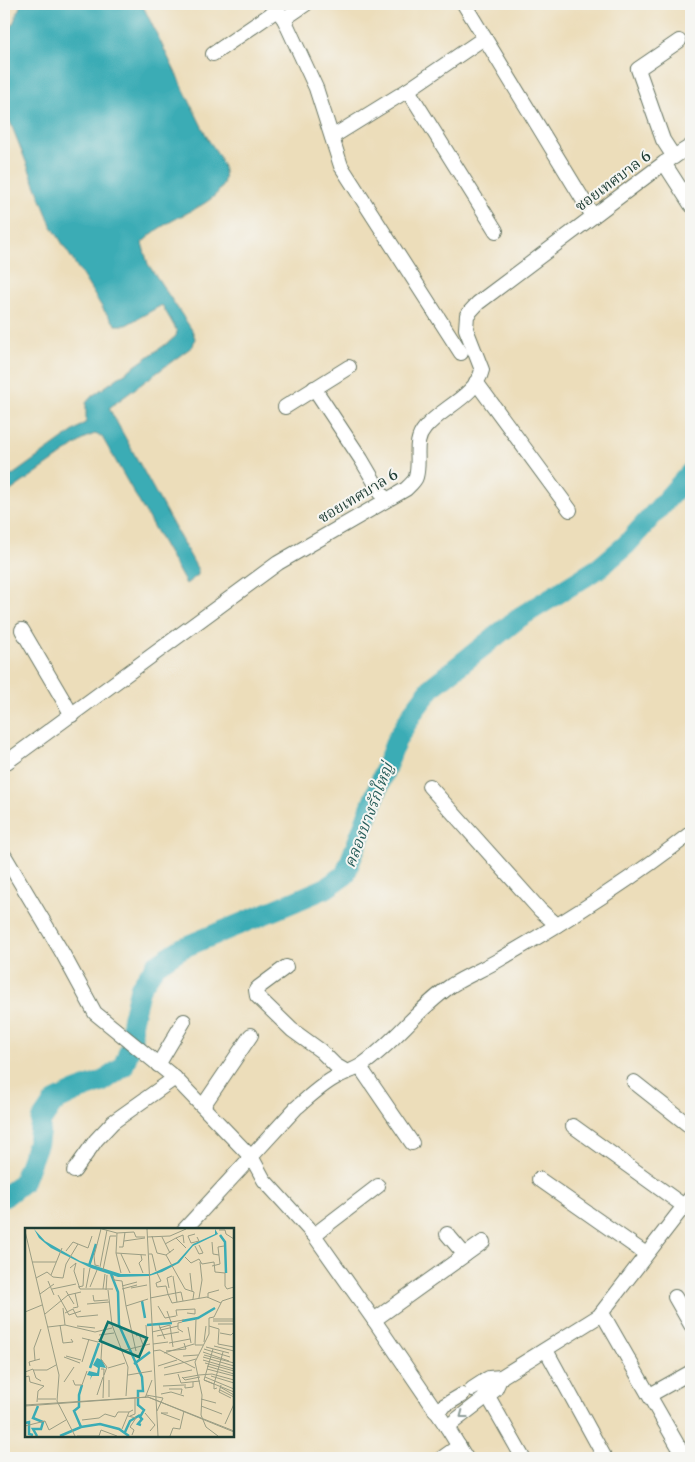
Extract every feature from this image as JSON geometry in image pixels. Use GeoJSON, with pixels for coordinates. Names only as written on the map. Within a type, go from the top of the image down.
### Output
{"type":"FeatureCollection","features":[{"type":"Feature","properties":{"kind":"street"},"geometry":{"type":"LineString","coordinates":[[212,54],[278,11],[306,4]]}},
{"type":"Feature","properties":{"kind":"street"},"geometry":{"type":"LineString","coordinates":[[464,4],[592,216]]}},
{"type":"Feature","properties":{"kind":"street"},"geometry":{"type":"LineString","coordinates":[[278,11],[316,88],[341,166],[461,353]]}},
{"type":"Feature","properties":{"kind":"street"},"geometry":{"type":"LineString","coordinates":[[332,136],[408,90],[484,38]]}},
{"type":"Feature","properties":{"kind":"street"},"geometry":{"type":"LineString","coordinates":[[679,41],[638,69],[669,160],[691,205]]}},
{"type":"Feature","properties":{"kind":"street"},"geometry":{"type":"LineString","coordinates":[[408,90],[496,231]]}},
{"type":"Feature","properties":{"kind":"street","name":"ซอยเทศบาล 6"},"geometry":{"type":"LineString","coordinates":[[4,764],[278,563],[406,489],[416,478],[417,441],[425,428],[476,382],[482,370],[466,329],[467,315],[478,303],[592,216],[691,146]]}},
{"type":"Feature","properties":{"kind":"street"},"geometry":{"type":"LineString","coordinates":[[285,407],[349,367]]}},
{"type":"Feature","properties":{"kind":"street"},"geometry":{"type":"LineString","coordinates":[[476,382],[570,510]]}},
{"type":"Feature","properties":{"kind":"street"},"geometry":{"type":"LineString","coordinates":[[314,388],[361,459],[385,500]]}},
{"type":"Feature","properties":{"kind":"street"},"geometry":{"type":"LineString","coordinates":[[22,630],[72,714]]}},
{"type":"Feature","properties":{"kind":"street"},"geometry":{"type":"LineString","coordinates":[[429,786],[540,910],[557,925]]}},
{"type":"Feature","properties":{"kind":"street"},"geometry":{"type":"LineString","coordinates":[[186,1228],[296,1108],[316,1091],[354,1070],[386,1047],[429,1001],[557,925],[645,869],[691,833]]}},
{"type":"Feature","properties":{"kind":"street"},"geometry":{"type":"LineString","coordinates":[[4,855],[64,954],[95,1013],[175,1078],[252,1158],[264,1180],[314,1236],[374,1320],[464,1455],[442,1458]]}},
{"type":"Feature","properties":{"kind":"street"},"geometry":{"type":"LineString","coordinates":[[286,967],[259,986],[256,990],[258,996],[292,1030],[321,1051],[335,1065],[354,1070],[412,1143]]}},
{"type":"Feature","properties":{"kind":"street"},"geometry":{"type":"LineString","coordinates":[[158,1065],[184,1021]]}},
{"type":"Feature","properties":{"kind":"street"},"geometry":{"type":"LineString","coordinates":[[202,1106],[251,1035]]}},
{"type":"Feature","properties":{"kind":"street"},"geometry":{"type":"LineString","coordinates":[[74,1171],[96,1140],[113,1122],[175,1078]]}},
{"type":"Feature","properties":{"kind":"street"},"geometry":{"type":"LineString","coordinates":[[634,1082],[691,1127]]}},
{"type":"Feature","properties":{"kind":"street"},"geometry":{"type":"LineString","coordinates":[[435,1411],[489,1378],[501,1377],[602,1313],[688,1201],[573,1126]]}},
{"type":"Feature","properties":{"kind":"street"},"geometry":{"type":"LineString","coordinates":[[540,1179],[646,1254]]}},
{"type":"Feature","properties":{"kind":"street"},"geometry":{"type":"LineString","coordinates":[[314,1236],[378,1186]]}},
{"type":"Feature","properties":{"kind":"street"},"geometry":{"type":"LineString","coordinates":[[447,1234],[464,1255]]}},
{"type":"Feature","properties":{"kind":"street"},"geometry":{"type":"LineString","coordinates":[[374,1320],[483,1242]]}},
{"type":"Feature","properties":{"kind":"street"},"geometry":{"type":"LineString","coordinates":[[675,1298],[691,1325]]}},
{"type":"Feature","properties":{"kind":"street"},"geometry":{"type":"LineString","coordinates":[[602,1313],[685,1458]]}},
{"type":"Feature","properties":{"kind":"street"},"geometry":{"type":"LineString","coordinates":[[546,1350],[605,1458]]}},
{"type":"Feature","properties":{"kind":"street"},"geometry":{"type":"LineString","coordinates":[[650,1395],[691,1372]]}},
{"type":"Feature","properties":{"kind":"street"},"geometry":{"type":"LineString","coordinates":[[447,1427],[488,1397],[495,1390],[501,1377]]}},
{"type":"Feature","properties":{"kind":"street"},"geometry":{"type":"LineString","coordinates":[[472,1389],[488,1397],[523,1458]]}},
{"type":"Feature","properties":{"kind":"water"},"geometry":{"type":"Polygon","coordinates":[[[21,4],[142,4],[209,141],[220,159],[224,173],[222,185],[216,195],[160,228],[142,243],[148,264],[192,330],[195,338],[193,346],[109,408],[198,570],[198,575],[186,584],[102,437],[95,434],[87,437],[9,492],[4,493],[4,478],[14,474],[86,422],[86,403],[92,396],[169,342],[176,336],[177,331],[162,305],[126,325],[116,325],[105,312],[51,225],[7,114],[4,100],[4,46],[21,4]]]}},
{"type":"Feature","properties":{"kind":"waterway","name":"คลองบางรักใหญ่"},"geometry":{"type":"LineString","coordinates":[[4,1197],[23,1182],[38,1142],[41,1121],[54,1102],[102,1082],[123,1067],[132,1043],[132,1021],[140,988],[156,965],[182,948],[326,888],[345,875],[396,741],[415,709],[433,686],[520,617],[599,568],[626,545],[691,472]]}}]}
